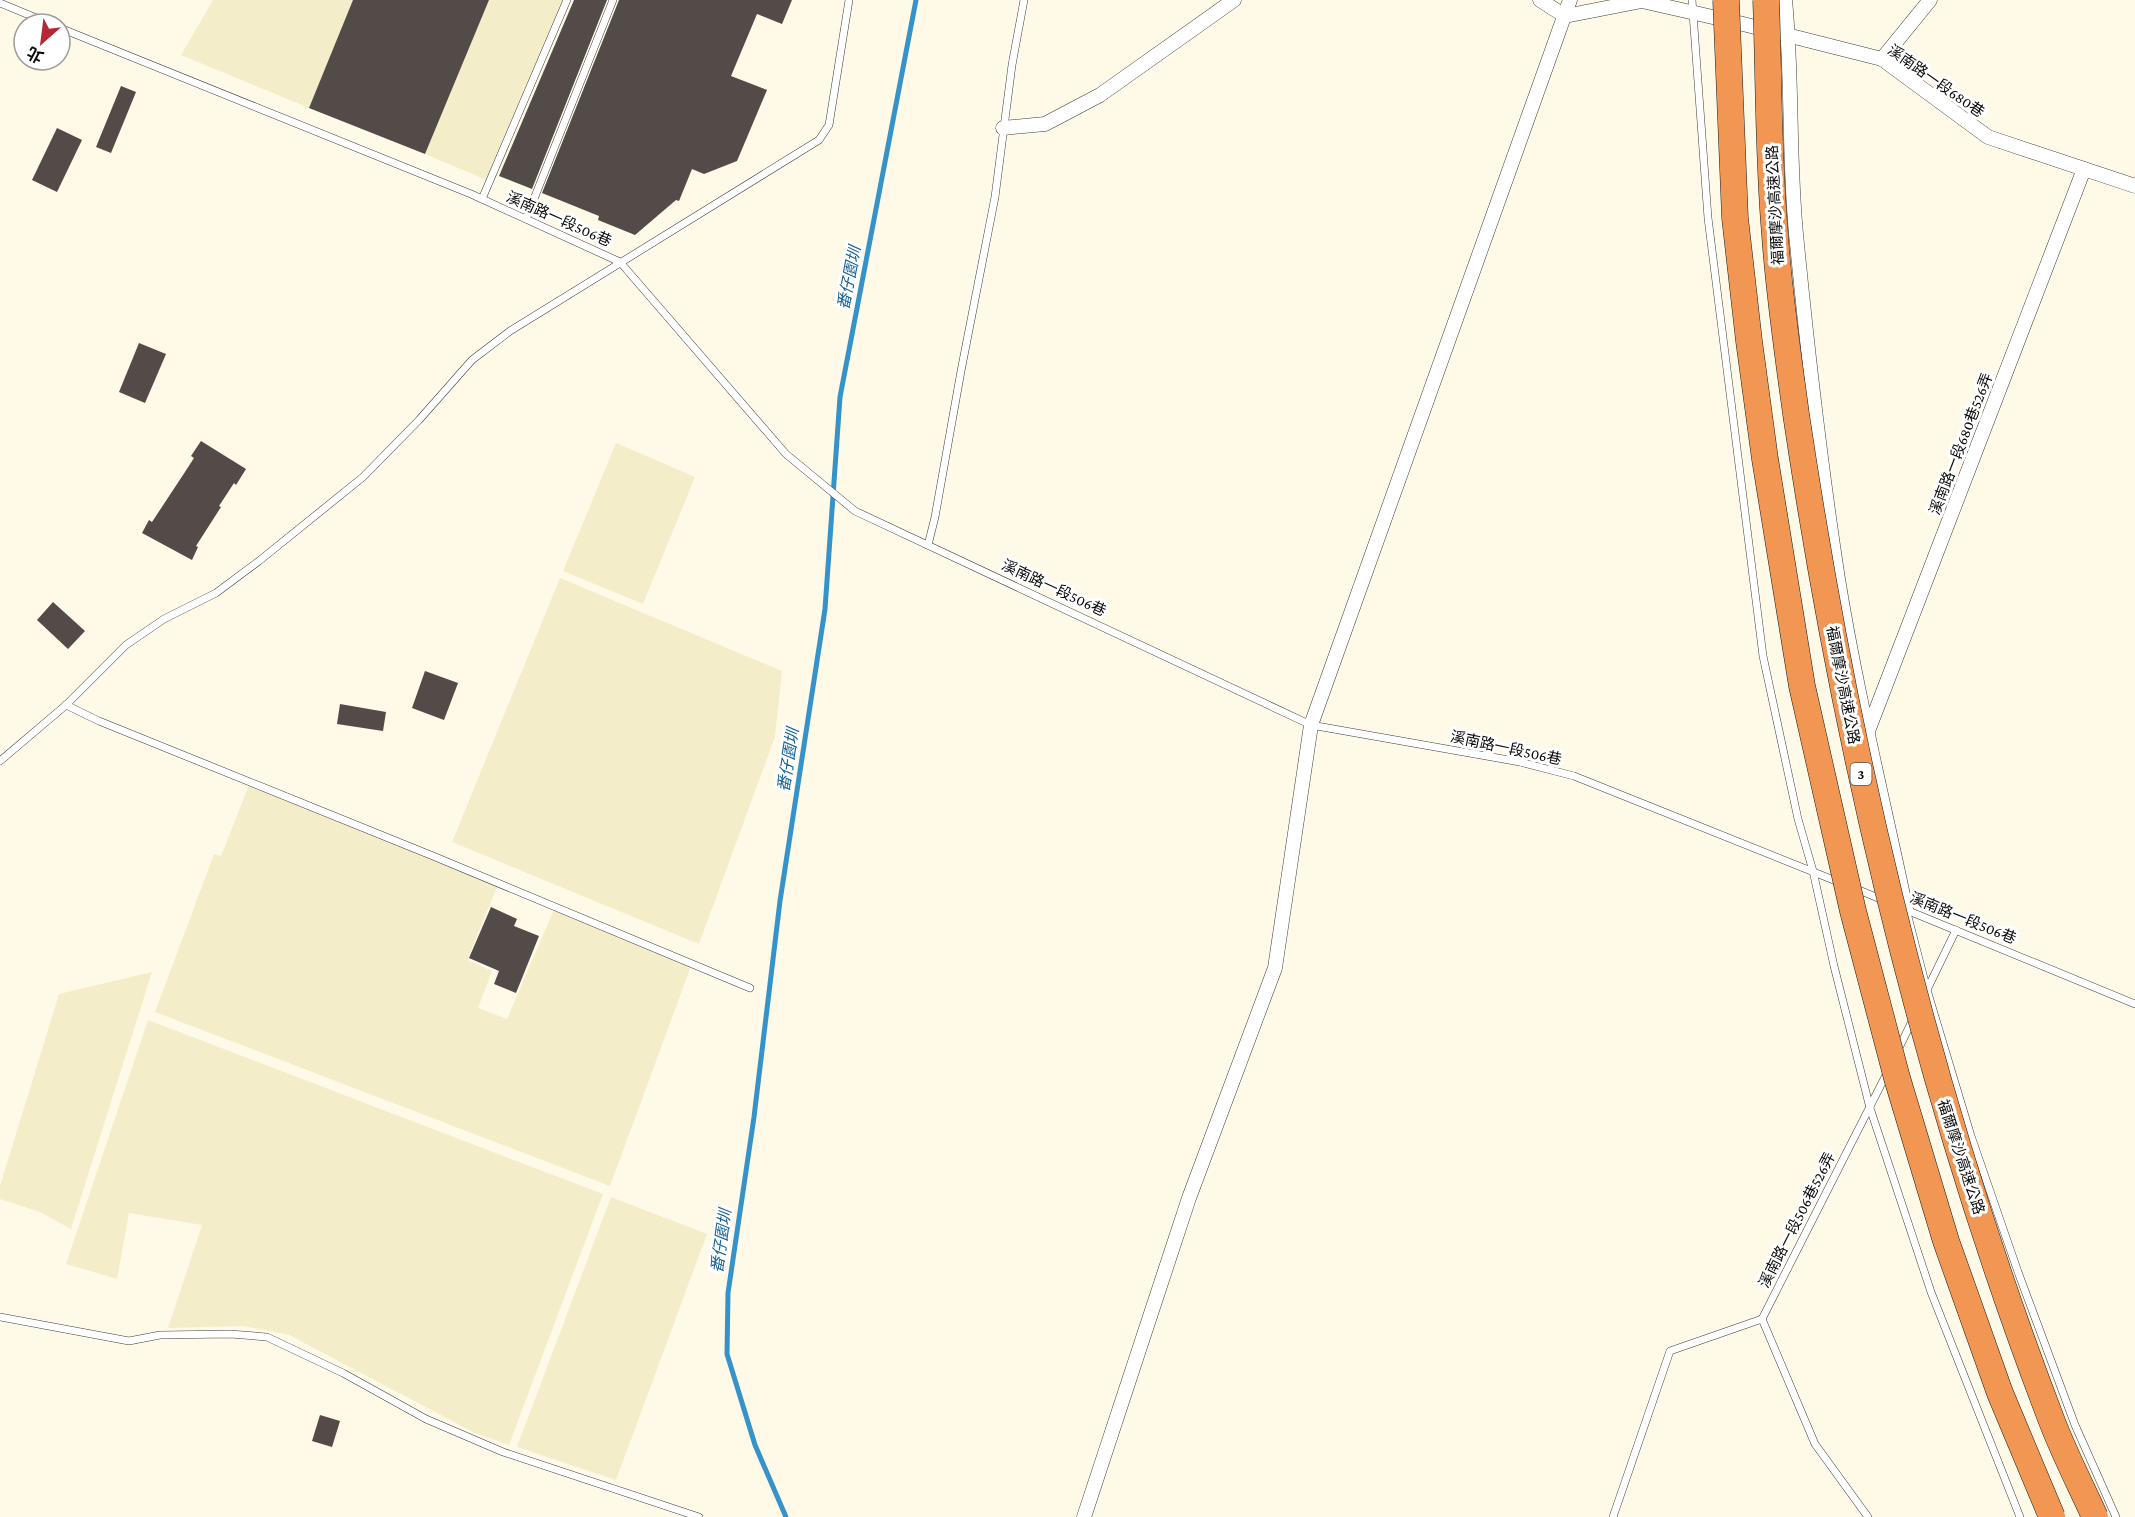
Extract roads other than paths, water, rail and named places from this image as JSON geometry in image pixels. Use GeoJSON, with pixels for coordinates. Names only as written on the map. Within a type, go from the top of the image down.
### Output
{"type":"FeatureCollection","features":[{"type":"Feature","properties":{"kind":"highway"},"geometry":{"type":"LineString","coordinates":[[1726,0],[1735,218],[1749,341],[1802,686],[1853,911],[1907,1111],[1946,1241],[2000,1393],[2052,1517]]}},
{"type":"Feature","properties":{"kind":"highway","name":"福爾摩沙高速公路"},"geometry":{"type":"LineString","coordinates":[[1766,0],[1774,234],[1787,351],[1804,469],[1836,658],[1876,844],[1944,1107],[1994,1260],[2054,1427],[2095,1517]]}},
{"type":"Feature","properties":{"kind":"street"},"geometry":{"type":"LineString","coordinates":[[1004,128],[1045,124],[1100,95],[1234,0]]}},
{"type":"Feature","properties":{"kind":"street"},"geometry":{"type":"LineString","coordinates":[[1540,0],[1565,16]]}},
{"type":"Feature","properties":{"kind":"street"},"geometry":{"type":"LineString","coordinates":[[1084,1517],[1189,1198],[1275,968],[1311,724],[1570,0]]}},
{"type":"Feature","properties":{"kind":"street"},"geometry":{"type":"LineString","coordinates":[[1785,0],[1789,36],[1792,187],[1816,417],[1839,580],[1906,909]]}},
{"type":"Feature","properties":{"kind":"street"},"geometry":{"type":"LineString","coordinates":[[1882,59],[1930,0]]}},
{"type":"Feature","properties":{"kind":"street","name":"溪南路一段680巷"},"geometry":{"type":"LineString","coordinates":[[1565,16],[1642,2],[1692,6],[1789,36],[1882,59],[1988,137],[2135,186]]}},
{"type":"Feature","properties":{"kind":"street","name":"溪南路一段680巷526弄"},"geometry":{"type":"LineString","coordinates":[[1868,731],[2084,169]]}},
{"type":"Feature","properties":{"kind":"lane"},"geometry":{"type":"LineString","coordinates":[[482,199],[567,0]]}},
{"type":"Feature","properties":{"kind":"lane"},"geometry":{"type":"LineString","coordinates":[[526,219],[613,0]]}},
{"type":"Feature","properties":{"kind":"lane"},"geometry":{"type":"LineString","coordinates":[[0,760],[66,705],[126,645],[164,619],[216,593],[363,477],[419,420],[472,360],[510,331],[819,140],[829,125],[849,0]]}},
{"type":"Feature","properties":{"kind":"lane"},"geometry":{"type":"LineString","coordinates":[[928,545],[996,197],[1012,65],[1024,0]]}},
{"type":"Feature","properties":{"kind":"lane"},"geometry":{"type":"LineString","coordinates":[[0,3],[22,12]]}},
{"type":"Feature","properties":{"kind":"lane"},"geometry":{"type":"LineString","coordinates":[[1692,6],[1708,218],[1721,336],[1742,480],[1763,656],[1798,819],[1813,871],[1870,1108],[1931,1292],[2020,1517]]}},
{"type":"Feature","properties":{"kind":"lane","name":"溪南路一段506巷"},"geometry":{"type":"LineString","coordinates":[[72,33],[482,199],[620,262],[786,454],[855,511],[1311,724],[1520,762],[1574,776],[1813,871],[2135,1004]]}},
{"type":"Feature","properties":{"kind":"lane"},"geometry":{"type":"LineString","coordinates":[[66,705],[99,721],[750,988]]}},
{"type":"Feature","properties":{"kind":"lane"},"geometry":{"type":"LineString","coordinates":[[1906,909],[1927,990],[1971,1136],[2018,1272],[2075,1425],[2116,1517]]}},
{"type":"Feature","properties":{"kind":"lane","name":"溪南路一段506巷526弄"},"geometry":{"type":"LineString","coordinates":[[1762,1319],[1870,1108],[1956,930]]}},
{"type":"Feature","properties":{"kind":"lane"},"geometry":{"type":"LineString","coordinates":[[0,1317],[129,1341],[160,1335],[230,1334],[267,1337],[343,1372],[426,1419],[503,1452],[699,1517]]}},
{"type":"Feature","properties":{"kind":"lane"},"geometry":{"type":"LineString","coordinates":[[1613,1517],[1670,1351],[1762,1319],[1815,1444],[1868,1517]]}},
{"type":"Feature","properties":{"kind":"waterway","name":"番仔園圳"},"geometry":{"type":"LineString","coordinates":[[786,1517],[755,1445],[727,1354],[728,1293],[754,1117],[780,901],[825,609],[840,397],[916,0]]}}]}
